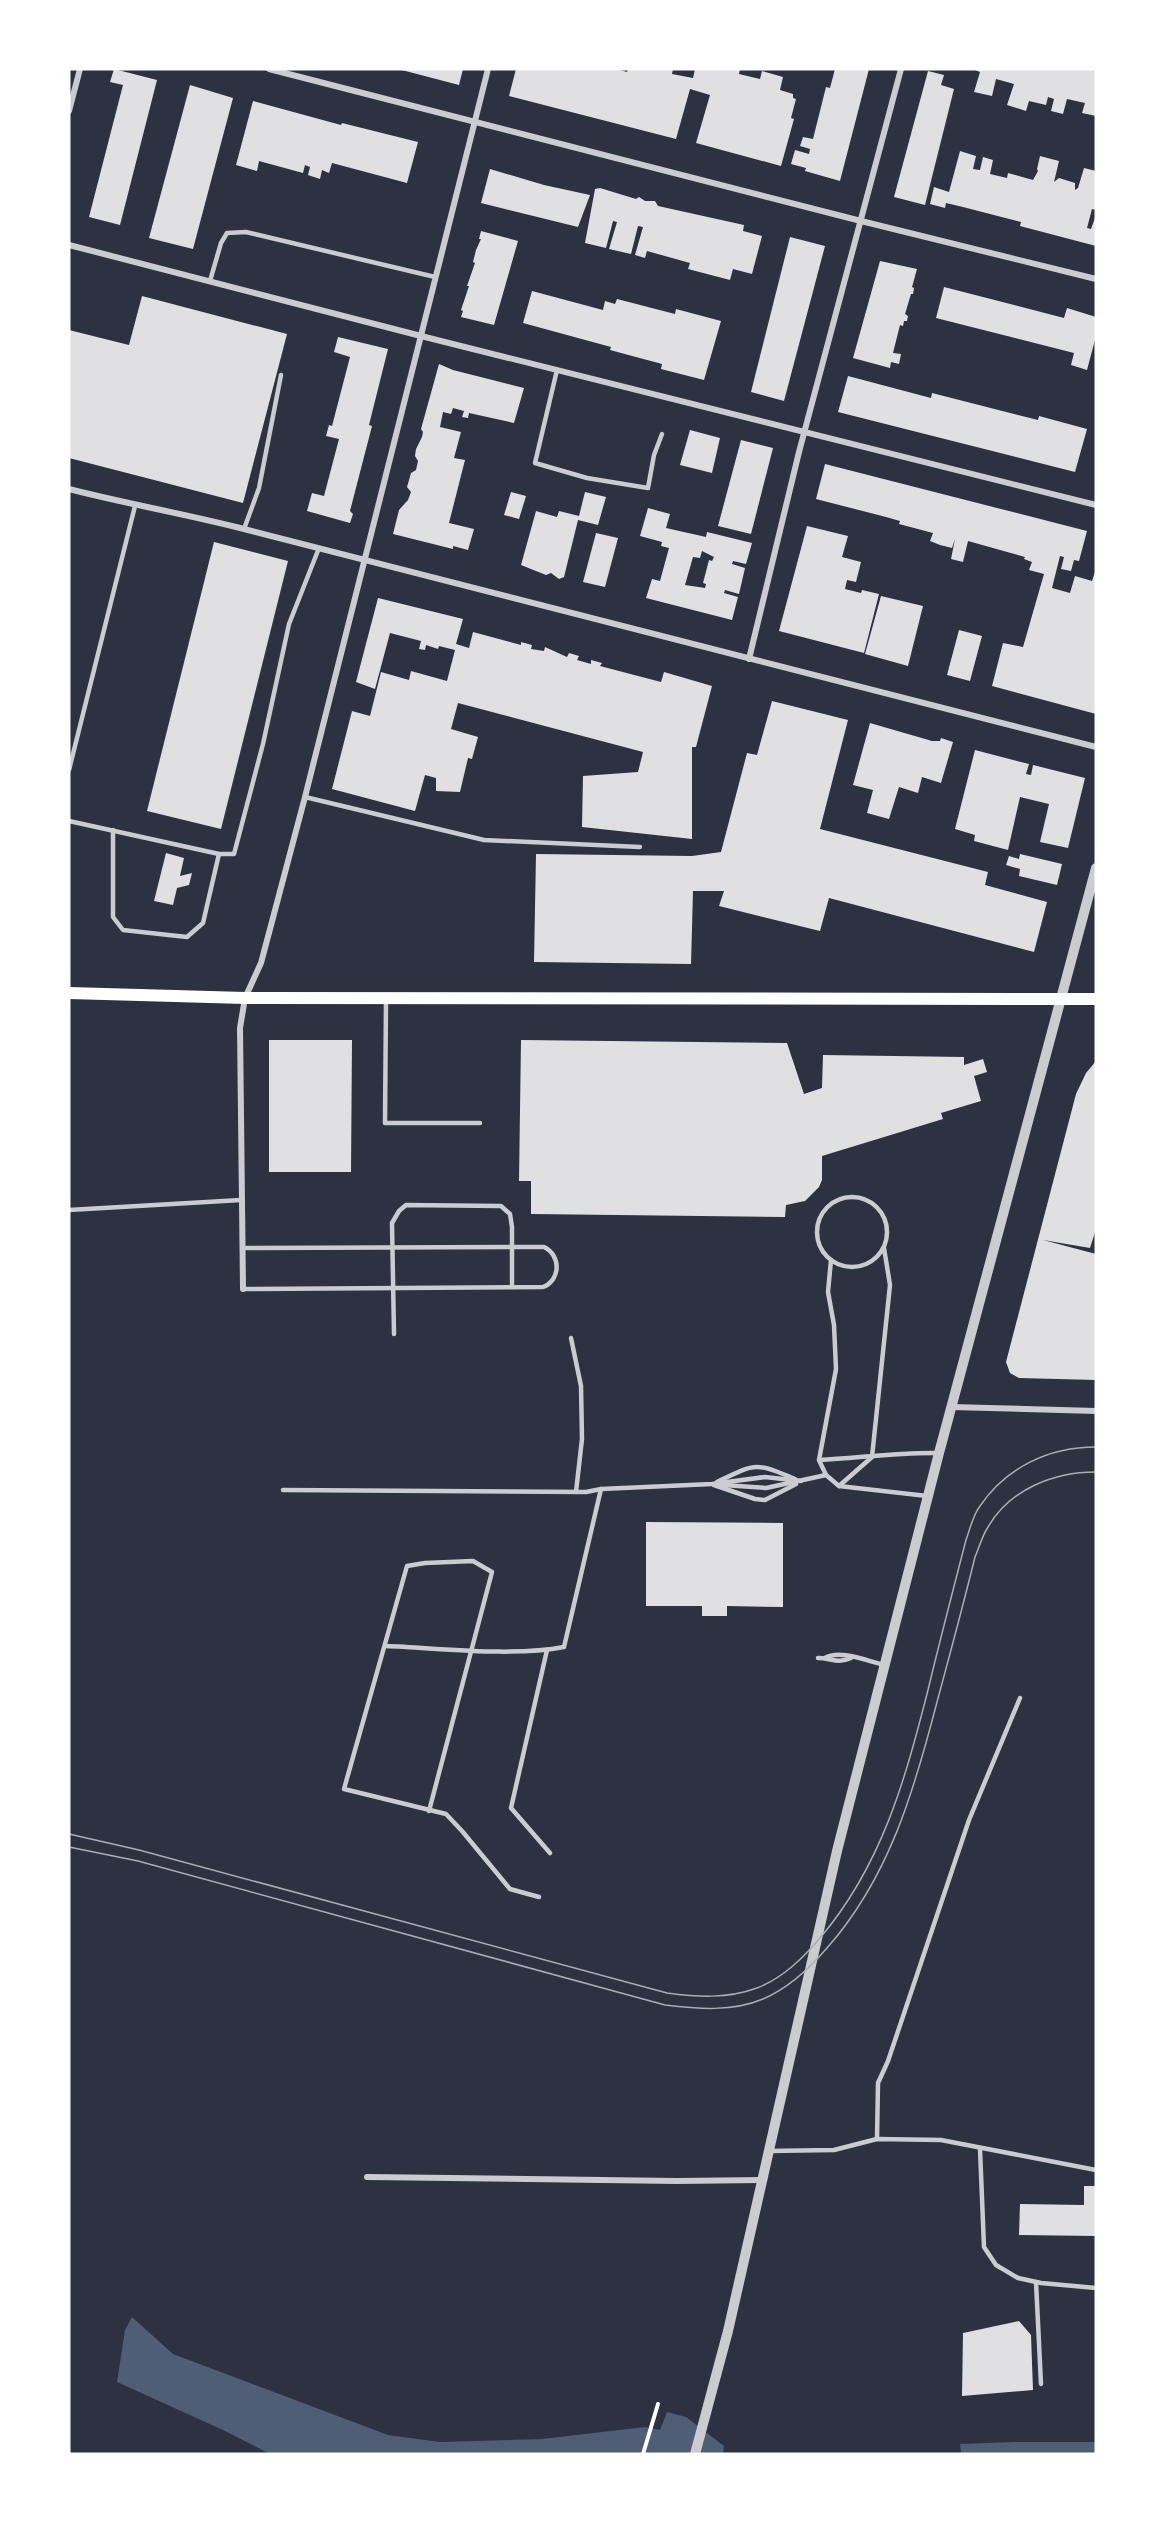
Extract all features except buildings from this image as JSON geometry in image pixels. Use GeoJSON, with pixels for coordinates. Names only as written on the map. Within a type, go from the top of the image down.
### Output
{"type":"FeatureCollection","features":[{"type":"Feature","properties":{"kind":"main road"},"geometry":{"type":"LineString","coordinates":[[69,993],[244,998],[1096,999]]}},
{"type":"Feature","properties":{"kind":"street"},"geometry":{"type":"LineString","coordinates":[[69,111],[80,69]]}},
{"type":"Feature","properties":{"kind":"street"},"geometry":{"type":"LineString","coordinates":[[269,69],[1096,279]]}},
{"type":"Feature","properties":{"kind":"street"},"geometry":{"type":"LineString","coordinates":[[243,1289],[240,1028],[244,998],[261,963],[488,69]]}},
{"type":"Feature","properties":{"kind":"street"},"geometry":{"type":"LineString","coordinates":[[749,659],[804,431],[901,69]]}},
{"type":"Feature","properties":{"kind":"street"},"geometry":{"type":"LineString","coordinates":[[69,245],[421,336],[1096,505]]}},
{"type":"Feature","properties":{"kind":"street"},"geometry":{"type":"LineString","coordinates":[[69,489],[135,506],[193,516],[1096,747]]}},
{"type":"Feature","properties":{"kind":"street"},"geometry":{"type":"LineString","coordinates":[[695,2454],[730,2322],[837,1851],[927,1496],[1096,868]]}},
{"type":"Feature","properties":{"kind":"street"},"geometry":{"type":"LineString","coordinates":[[951,1407],[1096,1412]]}},
{"type":"Feature","properties":{"kind":"street"},"geometry":{"type":"LineString","coordinates":[[367,2177],[762,2180]]}},
{"type":"Feature","properties":{"kind":"lane"},"geometry":{"type":"LineString","coordinates":[[210,281],[227,233],[246,232],[435,278]]}},
{"type":"Feature","properties":{"kind":"lane"},"geometry":{"type":"LineString","coordinates":[[557,370],[535,463],[587,478],[648,488],[654,455],[662,434]]}},
{"type":"Feature","properties":{"kind":"lane"},"geometry":{"type":"LineString","coordinates":[[244,529],[259,488],[281,375]]}},
{"type":"Feature","properties":{"kind":"lane"},"geometry":{"type":"LineString","coordinates":[[69,770],[135,506]]}},
{"type":"Feature","properties":{"kind":"lane"},"geometry":{"type":"LineString","coordinates":[[69,821],[219,854],[234,854],[289,624],[319,548]]}},
{"type":"Feature","properties":{"kind":"lane"},"geometry":{"type":"LineString","coordinates":[[304,797],[484,840],[640,847]]}},
{"type":"Feature","properties":{"kind":"lane"},"geometry":{"type":"LineString","coordinates":[[113,830],[113,917],[123,930],[187,937],[204,923],[219,854]]}},
{"type":"Feature","properties":{"kind":"lane"},"geometry":{"type":"LineString","coordinates":[[387,998],[386,1123],[480,1123]]}},
{"type":"Feature","properties":{"kind":"lane"},"geometry":{"type":"LineString","coordinates":[[844,1198],[867,1199],[884,1215],[888,1226],[888,1237],[884,1248],[870,1263],[860,1266],[840,1265],[831,1260],[819,1244],[817,1232],[824,1210],[833,1202],[844,1198]]}},
{"type":"Feature","properties":{"kind":"lane"},"geometry":{"type":"LineString","coordinates":[[69,1210],[241,1200]]}},
{"type":"Feature","properties":{"kind":"lane"},"geometry":{"type":"LineString","coordinates":[[394,1334],[392,1223],[399,1211],[406,1205],[501,1206],[510,1214],[512,1287]]}},
{"type":"Feature","properties":{"kind":"lane"},"geometry":{"type":"LineString","coordinates":[[242,1248],[544,1247],[552,1251],[555,1257],[556,1277],[552,1284],[543,1287],[243,1289]]}},
{"type":"Feature","properties":{"kind":"lane"},"geometry":{"type":"LineString","coordinates":[[839,1486],[872,1457],[890,1285],[884,1248]]}},
{"type":"Feature","properties":{"kind":"lane"},"geometry":{"type":"LineString","coordinates":[[831,1260],[828,1292],[834,1325],[836,1369],[819,1460],[826,1475],[839,1486],[927,1496]]}},
{"type":"Feature","properties":{"kind":"lane"},"geometry":{"type":"LineString","coordinates":[[572,1338],[582,1386],[582,1439],[576,1492]]}},
{"type":"Feature","properties":{"kind":"lane"},"geometry":{"type":"LineString","coordinates":[[819,1460],[911,1452],[939,1453]]}},
{"type":"Feature","properties":{"kind":"lane"},"geometry":{"type":"LineString","coordinates":[[712,1484],[748,1467],[757,1466],[765,1466],[801,1481]]}},
{"type":"Feature","properties":{"kind":"lane"},"geometry":{"type":"LineString","coordinates":[[712,1484],[766,1488],[826,1475]]}},
{"type":"Feature","properties":{"kind":"lane"},"geometry":{"type":"LineString","coordinates":[[284,1490],[576,1492],[712,1484],[765,1477],[801,1481]]}},
{"type":"Feature","properties":{"kind":"lane"},"geometry":{"type":"LineString","coordinates":[[712,1484],[755,1499],[765,1500],[801,1481]]}},
{"type":"Feature","properties":{"kind":"lane"},"geometry":{"type":"LineString","coordinates":[[386,1646],[472,1650],[547,1650],[564,1647],[601,1489]]}},
{"type":"Feature","properties":{"kind":"lane"},"geometry":{"type":"LineString","coordinates":[[429,1811],[492,1572],[473,1561],[407,1566],[344,1789],[429,1811],[446,1814],[510,1889],[539,1897]]}},
{"type":"Feature","properties":{"kind":"lane"},"geometry":{"type":"LineString","coordinates":[[547,1650],[511,1808],[550,1852]]}},
{"type":"Feature","properties":{"kind":"lane"},"geometry":{"type":"LineString","coordinates":[[818,1658],[843,1653],[851,1658],[885,1665]]}},
{"type":"Feature","properties":{"kind":"lane"},"geometry":{"type":"LineString","coordinates":[[877,2139],[878,2083],[888,2061],[969,1820],[1020,1698]]}},
{"type":"Feature","properties":{"kind":"lane"},"geometry":{"type":"LineString","coordinates":[[768,2151],[834,2150],[877,2139],[941,2140],[1096,2170]]}},
{"type":"Feature","properties":{"kind":"lane"},"geometry":{"type":"LineString","coordinates":[[980,2149],[984,2247],[996,2265],[1018,2278],[1096,2288]]}},
{"type":"Feature","properties":{"kind":"lane"},"geometry":{"type":"LineString","coordinates":[[1036,2282],[1041,2384]]}},
{"type":"Feature","properties":{"kind":"path"},"geometry":{"type":"LineString","coordinates":[[643,2454],[658,2404]]}},
{"type":"Feature","properties":{"kind":"water"},"geometry":{"type":"Polygon","coordinates":[[[132,2317],[173,2354],[388,2435],[440,2442],[542,2439],[645,2427],[660,2430],[667,2412],[686,2417],[724,2446],[723,2454],[270,2454],[117,2382],[125,2330],[132,2317]]]}},
{"type":"Feature","properties":{"kind":"water"},"geometry":{"type":"Polygon","coordinates":[[[1096,2442],[1096,2454],[961,2454],[960,2444],[1096,2442]]]}},
{"type":"Feature","properties":{"kind":"tram line"},"geometry":{"type":"LineString","coordinates":[[69,1834],[139,1850],[667,1993],[712,1996],[735,1994],[757,1988],[792,1967],[820,1938],[860,1881],[875,1851],[889,1820],[910,1756],[966,1540],[978,1510],[991,1492],[1016,1470],[1046,1455],[1096,1447]]}},
{"type":"Feature","properties":{"kind":"tram line"},"geometry":{"type":"LineString","coordinates":[[69,1847],[138,1861],[665,2005],[727,2008],[763,1999],[798,1977],[827,1948],[849,1921],[883,1863],[897,1832],[919,1768],[975,1557],[988,1527],[1008,1502],[1034,1485],[1064,1475],[1096,1472]]}}]}
